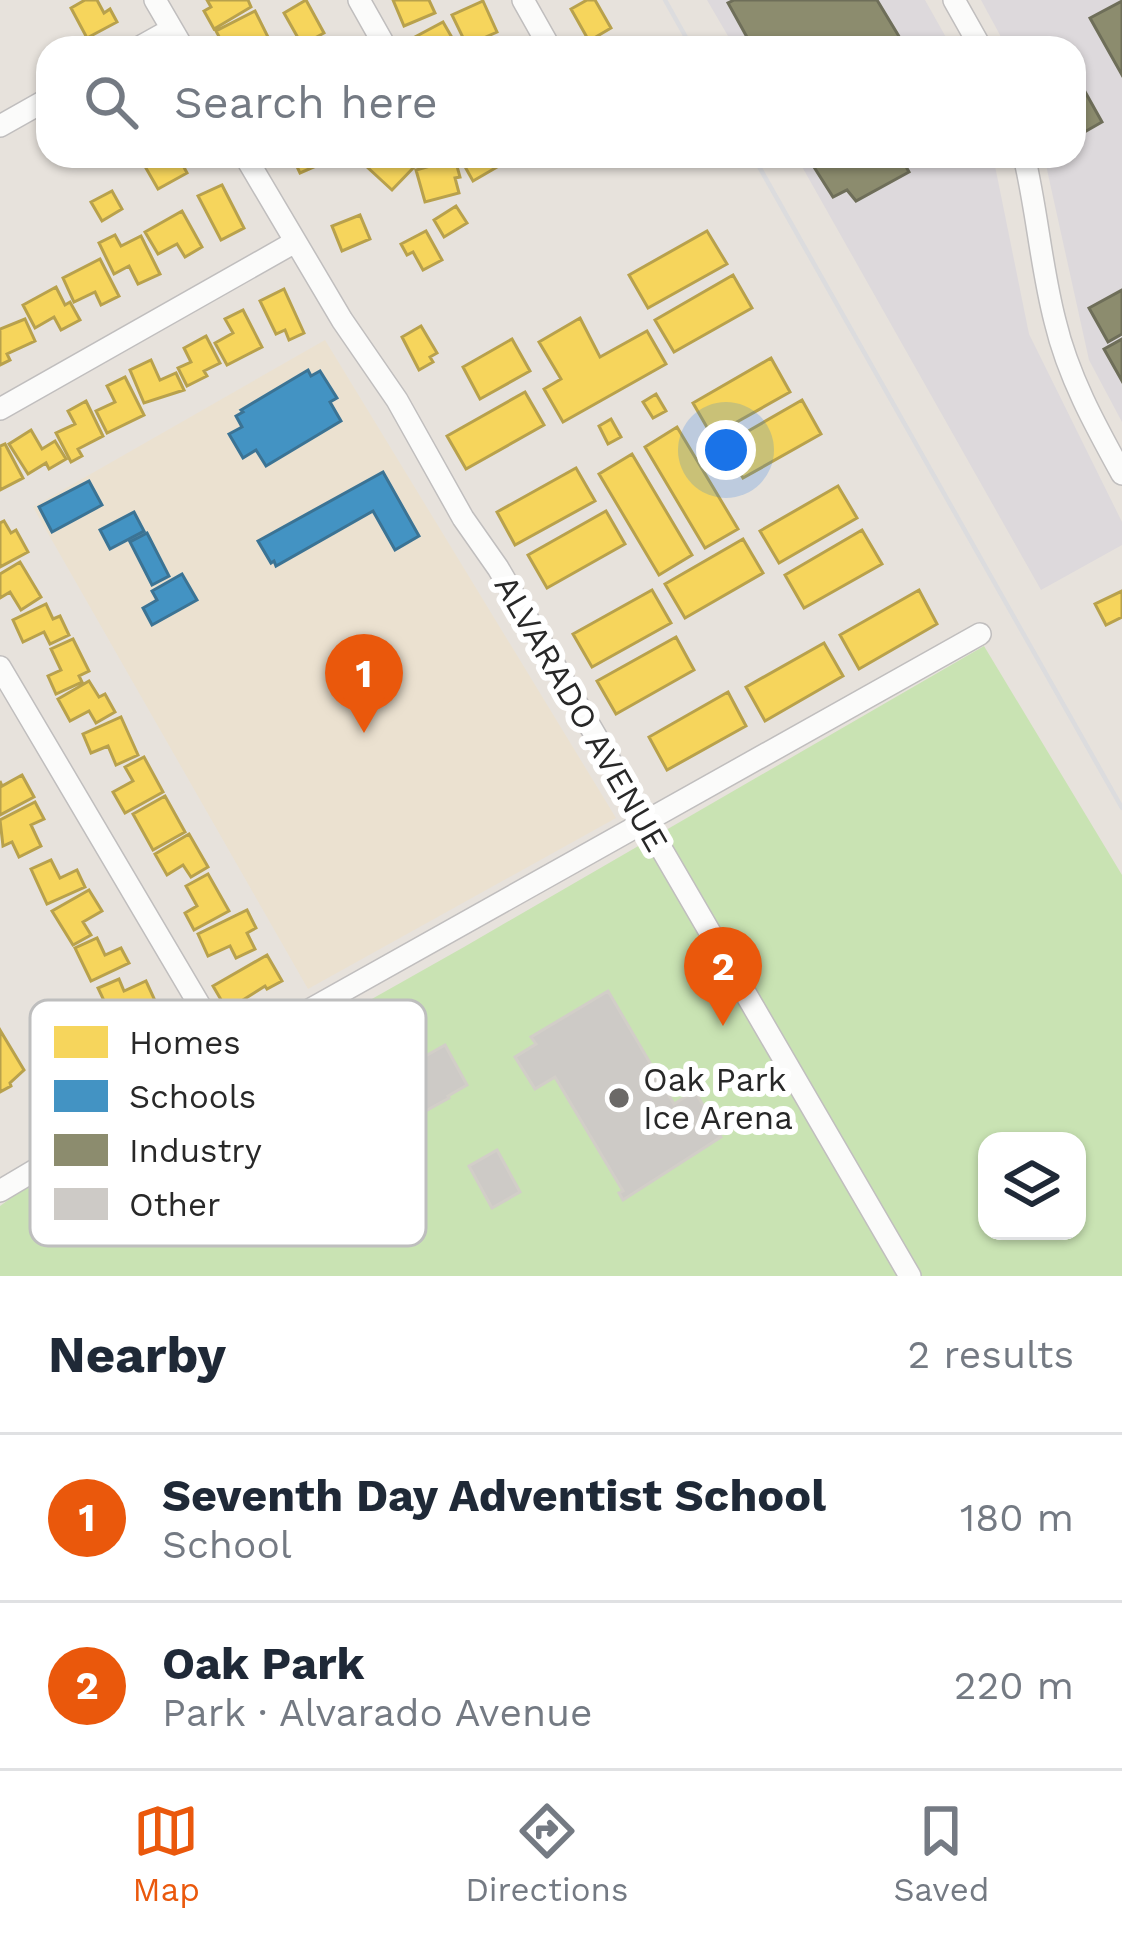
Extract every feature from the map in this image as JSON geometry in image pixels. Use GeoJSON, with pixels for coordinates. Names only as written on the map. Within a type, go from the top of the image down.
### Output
{"type":"FeatureCollection","features":[{"type":"Feature","properties":{"kind":"street"},"geometry":{"type":"LineString","coordinates":[[155,0],[175,36]]}},
{"type":"Feature","properties":{"kind":"street"},"geometry":{"type":"LineString","coordinates":[[359,0],[379,36]]}},
{"type":"Feature","properties":{"kind":"street"},"geometry":{"type":"LineString","coordinates":[[523,0],[543,36]]}},
{"type":"Feature","properties":{"kind":"street"},"geometry":{"type":"LineString","coordinates":[[954,0],[974,36]]}},
{"type":"Feature","properties":{"kind":"street"},"geometry":{"type":"LineString","coordinates":[[0,126],[36,106]]}},
{"type":"Feature","properties":{"kind":"street","name":"ALVARADO AVENUE"},"geometry":{"type":"LineString","coordinates":[[252,168],[342,320],[397,400],[463,518],[498,568],[910,1276]]}},
{"type":"Feature","properties":{"kind":"street"},"geometry":{"type":"LineString","coordinates":[[1026,168],[1054,321],[1068,367],[1122,474]]}},
{"type":"Feature","properties":{"kind":"street"},"geometry":{"type":"LineString","coordinates":[[0,409],[295,242]]}},
{"type":"Feature","properties":{"kind":"street"},"geometry":{"type":"LineString","coordinates":[[327,1000],[980,634]]}},
{"type":"Feature","properties":{"kind":"street"},"geometry":{"type":"LineString","coordinates":[[0,667],[197,1000]]}},
{"type":"Feature","properties":{"kind":"street"},"geometry":{"type":"LineString","coordinates":[[0,1191],[30,1173]]}},
{"type":"Feature","properties":{"kind":"shaded area"},"geometry":{"type":"Polygon","coordinates":[[[707,0],[925,0],[945,36],[728,36],[707,0]]]}},
{"type":"Feature","properties":{"kind":"shaded area"},"geometry":{"type":"Polygon","coordinates":[[[981,0],[1122,0],[1122,422],[1089,360],[1047,168],[1086,168],[1086,36],[1000,36],[981,0]]]}},
{"type":"Feature","properties":{"kind":"shaded area"},"geometry":{"type":"Polygon","coordinates":[[[803,168],[995,168],[1029,334],[1122,522],[1122,545],[1041,590],[803,168]]]}},
{"type":"Feature","properties":{"kind":"shaded area"},"geometry":{"type":"Polygon","coordinates":[[[325,340],[616,818],[308,989],[33,507],[325,340]]]}},
{"type":"Feature","properties":{"kind":"green space"},"geometry":{"type":"Polygon","coordinates":[[[984,646],[1122,875],[1122,1276],[0,1276],[0,1206],[30,1184],[30,1246],[426,1246],[426,1000],[370,1000],[984,646]]]}},
{"type":"Feature","properties":{"kind":"building: Homes"},"geometry":{"type":"Polygon","coordinates":[[[97,0],[117,22],[86,36],[71,8],[97,0]]]}},
{"type":"Feature","properties":{"kind":"building: Homes"},"geometry":{"type":"Polygon","coordinates":[[[207,0],[248,0],[251,7],[214,29],[204,11],[211,7],[207,0]]]}},
{"type":"Feature","properties":{"kind":"building: Homes"},"geometry":{"type":"Polygon","coordinates":[[[306,0],[324,33],[297,36],[284,13],[306,0]]]}},
{"type":"Feature","properties":{"kind":"building: Homes"},"geometry":{"type":"Polygon","coordinates":[[[393,0],[429,0],[435,13],[404,26],[393,0]]]}},
{"type":"Feature","properties":{"kind":"building: Homes"},"geometry":{"type":"Polygon","coordinates":[[[595,0],[611,28],[586,36],[571,9],[595,0]]]}},
{"type":"Feature","properties":{"kind":"building: Homes"},"geometry":{"type":"Polygon","coordinates":[[[483,1],[497,32],[462,36],[452,15],[483,1]]]}},
{"type":"Feature","properties":{"kind":"building: Homes"},"geometry":{"type":"Polygon","coordinates":[[[255,11],[268,36],[219,36],[216,31],[255,11]]]}},
{"type":"Feature","properties":{"kind":"building: Homes"},"geometry":{"type":"Polygon","coordinates":[[[443,22],[451,36],[417,36],[443,22]]]}},
{"type":"Feature","properties":{"kind":"building: Homes"},"geometry":{"type":"Polygon","coordinates":[[[146,168],[184,168],[187,173],[158,189],[146,168]]]}},
{"type":"Feature","properties":{"kind":"building: Homes"},"geometry":{"type":"Polygon","coordinates":[[[368,168],[413,168],[392,190],[368,168]]]}},
{"type":"Feature","properties":{"kind":"building: Homes"},"geometry":{"type":"Polygon","coordinates":[[[458,168],[459,193],[425,202],[416,170],[458,168]]]}},
{"type":"Feature","properties":{"kind":"building: Homes"},"geometry":{"type":"Polygon","coordinates":[[[466,168],[495,168],[473,181],[466,168]]]}},
{"type":"Feature","properties":{"kind":"building: Homes"},"geometry":{"type":"Polygon","coordinates":[[[222,185],[244,228],[221,240],[198,196],[222,185]]]}},
{"type":"Feature","properties":{"kind":"building: Homes"},"geometry":{"type":"Polygon","coordinates":[[[112,191],[122,209],[102,221],[91,202],[112,191]]]}},
{"type":"Feature","properties":{"kind":"building: Homes"},"geometry":{"type":"Polygon","coordinates":[[[456,206],[467,223],[444,237],[434,220],[456,206]]]}},
{"type":"Feature","properties":{"kind":"building: Homes"},"geometry":{"type":"Polygon","coordinates":[[[182,211],[202,247],[185,257],[177,244],[158,254],[145,232],[182,211]]]}},
{"type":"Feature","properties":{"kind":"building: Homes"},"geometry":{"type":"Polygon","coordinates":[[[360,215],[370,239],[342,251],[332,226],[360,215]]]}},
{"type":"Feature","properties":{"kind":"building: Homes"},"geometry":{"type":"Polygon","coordinates":[[[426,231],[442,260],[423,270],[413,252],[407,255],[401,244],[426,231]]]}},
{"type":"Feature","properties":{"kind":"building: Homes"},"geometry":{"type":"Polygon","coordinates":[[[707,231],[727,264],[648,308],[629,275],[707,231]]]}},
{"type":"Feature","properties":{"kind":"building: Homes"},"geometry":{"type":"Polygon","coordinates":[[[115,235],[121,246],[141,236],[160,274],[138,284],[129,266],[114,274],[99,243],[115,235]]]}},
{"type":"Feature","properties":{"kind":"building: Homes"},"geometry":{"type":"Polygon","coordinates":[[[100,259],[119,296],[101,305],[95,292],[74,302],[63,278],[100,259]]]}},
{"type":"Feature","properties":{"kind":"building: Homes"},"geometry":{"type":"Polygon","coordinates":[[[733,275],[752,308],[674,352],[655,320],[733,275]]]}},
{"type":"Feature","properties":{"kind":"building: Homes"},"geometry":{"type":"Polygon","coordinates":[[[56,287],[80,320],[61,330],[54,317],[35,328],[23,305],[56,287]]]}},
{"type":"Feature","properties":{"kind":"building: Homes"},"geometry":{"type":"Polygon","coordinates":[[[284,289],[304,333],[289,340],[285,330],[276,334],[260,301],[284,289]]]}},
{"type":"Feature","properties":{"kind":"building: Homes"},"geometry":{"type":"Polygon","coordinates":[[[243,310],[262,347],[227,365],[215,343],[233,333],[225,319],[243,310]]]}},
{"type":"Feature","properties":{"kind":"building: Homes"},"geometry":{"type":"Polygon","coordinates":[[[580,318],[600,357],[647,331],[666,364],[563,422],[544,389],[561,379],[539,342],[580,318]]]}},
{"type":"Feature","properties":{"kind":"building: Homes"},"geometry":{"type":"Polygon","coordinates":[[[25,319],[35,341],[7,354],[10,360],[0,365],[0,329],[25,319]]]}},
{"type":"Feature","properties":{"kind":"building: Homes"},"geometry":{"type":"Polygon","coordinates":[[[421,326],[437,353],[430,357],[433,362],[419,370],[402,337],[421,326]]]}},
{"type":"Feature","properties":{"kind":"building: Homes"},"geometry":{"type":"Polygon","coordinates":[[[206,336],[220,363],[187,386],[178,368],[191,362],[184,348],[206,336]]]}},
{"type":"Feature","properties":{"kind":"building: Homes"},"geometry":{"type":"Polygon","coordinates":[[[512,339],[530,371],[480,399],[463,367],[512,339]]]}},
{"type":"Feature","properties":{"kind":"building: Homes"},"geometry":{"type":"Polygon","coordinates":[[[771,358],[790,392],[712,436],[693,403],[771,358]]]}},
{"type":"Feature","properties":{"kind":"building: Homes"},"geometry":{"type":"Polygon","coordinates":[[[151,360],[160,380],[176,373],[184,390],[144,403],[130,370],[151,360]]]}},
{"type":"Feature","properties":{"kind":"building: Homes"},"geometry":{"type":"Polygon","coordinates":[[[125,377],[144,415],[107,433],[96,411],[115,402],[107,386],[125,377]]]}},
{"type":"Feature","properties":{"kind":"building: Homes"},"geometry":{"type":"Polygon","coordinates":[[[525,392],[544,425],[466,469],[447,436],[525,392]]]}},
{"type":"Feature","properties":{"kind":"building: Homes"},"geometry":{"type":"Polygon","coordinates":[[[656,394],[666,411],[653,418],[643,402],[656,394]]]}},
{"type":"Feature","properties":{"kind":"building: Homes"},"geometry":{"type":"Polygon","coordinates":[[[802,400],[821,434],[743,478],[724,445],[802,400]]]}},
{"type":"Feature","properties":{"kind":"building: Homes"},"geometry":{"type":"Polygon","coordinates":[[[86,401],[103,436],[78,449],[82,456],[71,462],[56,433],[75,424],[68,411],[86,401]]]}},
{"type":"Feature","properties":{"kind":"building: Homes"},"geometry":{"type":"Polygon","coordinates":[[[611,419],[621,437],[608,444],[599,426],[611,419]]]}},
{"type":"Feature","properties":{"kind":"building: Homes"},"geometry":{"type":"Polygon","coordinates":[[[677,427],[738,529],[705,548],[645,447],[677,427]]]}},
{"type":"Feature","properties":{"kind":"building: Homes"},"geometry":{"type":"Polygon","coordinates":[[[31,430],[42,449],[55,441],[66,459],[49,469],[46,463],[28,474],[9,444],[31,430]]]}},
{"type":"Feature","properties":{"kind":"building: Homes"},"geometry":{"type":"Polygon","coordinates":[[[5,444],[23,478],[0,490],[0,446],[5,444]]]}},
{"type":"Feature","properties":{"kind":"building: Homes"},"geometry":{"type":"Polygon","coordinates":[[[632,454],[692,555],[659,575],[599,474],[632,454]]]}},
{"type":"Feature","properties":{"kind":"building: Homes"},"geometry":{"type":"Polygon","coordinates":[[[576,468],[595,501],[515,545],[497,512],[576,468]]]}},
{"type":"Feature","properties":{"kind":"building: Homes"},"geometry":{"type":"Polygon","coordinates":[[[838,486],[857,518],[779,563],[760,531],[838,486]]]}},
{"type":"Feature","properties":{"kind":"building: Homes"},"geometry":{"type":"Polygon","coordinates":[[[606,511],[625,544],[547,588],[528,555],[606,511]]]}},
{"type":"Feature","properties":{"kind":"building: Homes"},"geometry":{"type":"Polygon","coordinates":[[[4,521],[11,533],[16,530],[28,552],[0,567],[0,523],[4,521]]]}},
{"type":"Feature","properties":{"kind":"building: Homes"},"geometry":{"type":"Polygon","coordinates":[[[862,530],[882,564],[804,608],[785,575],[862,530]]]}},
{"type":"Feature","properties":{"kind":"building: Homes"},"geometry":{"type":"Polygon","coordinates":[[[743,539],[763,573],[685,618],[665,584],[743,539]]]}},
{"type":"Feature","properties":{"kind":"building: Homes"},"geometry":{"type":"Polygon","coordinates":[[[20,562],[41,597],[21,610],[10,592],[0,598],[0,574],[20,562]]]}},
{"type":"Feature","properties":{"kind":"building: Homes"},"geometry":{"type":"Polygon","coordinates":[[[652,590],[671,623],[592,667],[573,634],[652,590]]]}},
{"type":"Feature","properties":{"kind":"building: Homes"},"geometry":{"type":"Polygon","coordinates":[[[919,590],[937,624],[859,669],[840,635],[919,590]]]}},
{"type":"Feature","properties":{"kind":"building: Homes"},"geometry":{"type":"Polygon","coordinates":[[[1122,591],[1122,617],[1106,625],[1095,604],[1122,591]]]}},
{"type":"Feature","properties":{"kind":"building: Homes"},"geometry":{"type":"Polygon","coordinates":[[[46,604],[53,619],[60,616],[69,635],[50,644],[44,632],[23,642],[13,620],[46,604]]]}},
{"type":"Feature","properties":{"kind":"building: Homes"},"geometry":{"type":"Polygon","coordinates":[[[676,637],[694,670],[616,714],[597,681],[676,637]]]}},
{"type":"Feature","properties":{"kind":"building: Homes"},"geometry":{"type":"Polygon","coordinates":[[[73,639],[89,671],[79,676],[82,682],[56,694],[48,676],[61,670],[51,649],[73,639]]]}},
{"type":"Feature","properties":{"kind":"building: Homes"},"geometry":{"type":"Polygon","coordinates":[[[824,643],[843,676],[765,721],[746,687],[824,643]]]}},
{"type":"Feature","properties":{"kind":"building: Homes"},"geometry":{"type":"Polygon","coordinates":[[[89,681],[99,697],[105,694],[115,712],[96,723],[89,711],[70,721],[58,699],[89,681]]]}},
{"type":"Feature","properties":{"kind":"building: Homes"},"geometry":{"type":"Polygon","coordinates":[[[728,692],[746,726],[667,770],[649,737],[728,692]]]}},
{"type":"Feature","properties":{"kind":"building: Homes"},"geometry":{"type":"Polygon","coordinates":[[[121,717],[138,755],[116,765],[108,746],[91,753],[83,734],[121,717]]]}},
{"type":"Feature","properties":{"kind":"building: Homes"},"geometry":{"type":"Polygon","coordinates":[[[144,757],[163,792],[125,813],[113,792],[133,781],[125,767],[144,757]]]}},
{"type":"Feature","properties":{"kind":"building: Homes"},"geometry":{"type":"Polygon","coordinates":[[[22,775],[34,797],[0,815],[0,781],[2,786],[22,775]]]}},
{"type":"Feature","properties":{"kind":"building: Homes"},"geometry":{"type":"Polygon","coordinates":[[[165,796],[185,832],[153,850],[133,814],[165,796]]]}},
{"type":"Feature","properties":{"kind":"building: Homes"},"geometry":{"type":"Polygon","coordinates":[[[35,802],[44,819],[31,825],[41,846],[19,857],[12,842],[3,846],[0,820],[35,802]]]}},
{"type":"Feature","properties":{"kind":"building: Homes"},"geometry":{"type":"Polygon","coordinates":[[[189,834],[208,867],[191,877],[183,865],[167,875],[155,854],[189,834]]]}},
{"type":"Feature","properties":{"kind":"building: Homes"},"geometry":{"type":"Polygon","coordinates":[[[51,860],[60,878],[77,870],[85,887],[47,904],[31,869],[51,860]]]}},
{"type":"Feature","properties":{"kind":"building: Homes"},"geometry":{"type":"Polygon","coordinates":[[[208,874],[229,911],[194,930],[185,913],[197,906],[186,886],[208,874]]]}},
{"type":"Feature","properties":{"kind":"building: Homes"},"geometry":{"type":"Polygon","coordinates":[[[89,890],[102,911],[83,922],[91,935],[73,945],[52,911],[89,890]]]}},
{"type":"Feature","properties":{"kind":"building: Homes"},"geometry":{"type":"Polygon","coordinates":[[[247,910],[256,928],[247,933],[255,949],[236,958],[230,946],[208,956],[198,934],[247,910]]]}},
{"type":"Feature","properties":{"kind":"building: Homes"},"geometry":{"type":"Polygon","coordinates":[[[97,938],[105,955],[121,948],[129,963],[91,981],[75,948],[97,938]]]}},
{"type":"Feature","properties":{"kind":"building: Homes"},"geometry":{"type":"Polygon","coordinates":[[[267,955],[282,981],[243,1000],[221,1000],[213,986],[267,955]]]}},
{"type":"Feature","properties":{"kind":"building: Homes"},"geometry":{"type":"Polygon","coordinates":[[[119,979],[124,991],[146,981],[155,1000],[104,1000],[98,988],[119,979]]]}},
{"type":"Feature","properties":{"kind":"building: Homes"},"geometry":{"type":"Polygon","coordinates":[[[0,1030],[24,1070],[0,1092],[0,1030]]]}},
{"type":"Feature","properties":{"kind":"building: Schools"},"geometry":{"type":"Polygon","coordinates":[[[308,370],[311,376],[320,371],[337,398],[330,402],[341,421],[266,466],[256,450],[243,458],[229,434],[242,427],[236,416],[308,370]]]}},
{"type":"Feature","properties":{"kind":"building: Schools"},"geometry":{"type":"Polygon","coordinates":[[[383,472],[419,536],[395,550],[373,511],[276,566],[271,563],[258,541],[383,472]]]}},
{"type":"Feature","properties":{"kind":"building: Schools"},"geometry":{"type":"Polygon","coordinates":[[[89,481],[102,505],[52,532],[39,507],[89,481]]]}},
{"type":"Feature","properties":{"kind":"building: Schools"},"geometry":{"type":"Polygon","coordinates":[[[134,512],[144,531],[110,549],[100,530],[134,512]]]}},
{"type":"Feature","properties":{"kind":"building: Schools"},"geometry":{"type":"Polygon","coordinates":[[[147,533],[169,576],[152,585],[130,542],[147,533]]]}},
{"type":"Feature","properties":{"kind":"building: Schools"},"geometry":{"type":"Polygon","coordinates":[[[182,574],[197,600],[152,625],[143,608],[157,600],[152,591],[182,574]]]}},
{"type":"Feature","properties":{"kind":"building: Industry"},"geometry":{"type":"Polygon","coordinates":[[[877,0],[899,36],[746,36],[728,3],[877,0]]]}},
{"type":"Feature","properties":{"kind":"building: Industry"},"geometry":{"type":"Polygon","coordinates":[[[1122,1],[1122,75],[1090,18],[1122,1]]]}},
{"type":"Feature","properties":{"kind":"building: Industry"},"geometry":{"type":"Polygon","coordinates":[[[1086,93],[1102,122],[1086,131],[1086,93]]]}},
{"type":"Feature","properties":{"kind":"building: Industry"},"geometry":{"type":"Polygon","coordinates":[[[815,168],[907,168],[909,172],[856,201],[847,190],[833,197],[815,168]]]}},
{"type":"Feature","properties":{"kind":"building: Industry"},"geometry":{"type":"Polygon","coordinates":[[[1122,290],[1122,334],[1108,342],[1089,308],[1122,290]]]}},
{"type":"Feature","properties":{"kind":"building: Industry"},"geometry":{"type":"Polygon","coordinates":[[[1122,339],[1122,381],[1104,349],[1122,339]]]}},
{"type":"Feature","properties":{"kind":"building: Other","name":"Oak Park Ice Arena"},"geometry":{"type":"Polygon","coordinates":[[[608,991],[674,1104],[695,1091],[721,1137],[623,1200],[619,1193],[623,1191],[555,1077],[535,1089],[515,1057],[536,1044],[531,1037],[608,991]]]}},
{"type":"Feature","properties":{"kind":"building: Other"},"geometry":{"type":"Polygon","coordinates":[[[445,1045],[467,1085],[426,1111],[426,1056],[445,1045]]]}},
{"type":"Feature","properties":{"kind":"building: Other"},"geometry":{"type":"Polygon","coordinates":[[[497,1150],[520,1192],[492,1208],[469,1166],[497,1150]]]}},
{"type":"Feature","properties":{"kind":"railway"},"geometry":{"type":"LineString","coordinates":[[665,0],[685,36]]}},
{"type":"Feature","properties":{"kind":"railway"},"geometry":{"type":"LineString","coordinates":[[760,168],[1122,808]]}},
{"type":"Feature","properties":{"kind":"place","name":"Seventh Day Adventist School"},"geometry":{"type":"Point","coordinates":[364,733]}},
{"type":"Feature","properties":{"kind":"place","name":"Oak Park"},"geometry":{"type":"Point","coordinates":[723,1026]}},
{"type":"Feature","properties":{"kind":"place","name":"Oak Park Ice Arena"},"geometry":{"type":"Point","coordinates":[619,1098]}}]}
